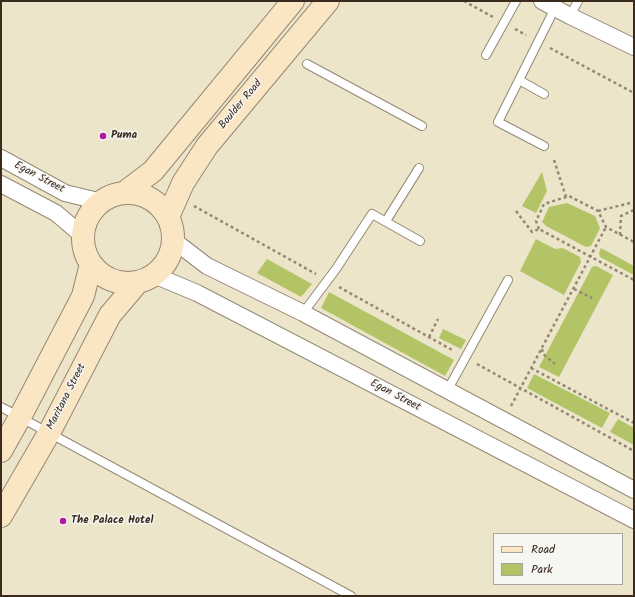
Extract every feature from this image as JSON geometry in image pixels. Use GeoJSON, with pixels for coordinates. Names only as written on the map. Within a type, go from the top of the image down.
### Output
{"type":"FeatureCollection","features":[{"type":"Feature","properties":{"kind":"main road"},"geometry":{"type":"LineString","coordinates":[[124,194],[153,171],[293,1]]}},
{"type":"Feature","properties":{"kind":"main road","name":"Boulder Road"},"geometry":{"type":"LineString","coordinates":[[168,217],[183,183],[207,146],[328,1]]}},
{"type":"Feature","properties":{"kind":"main road"},"geometry":{"type":"LineString","coordinates":[[136,194],[148,198],[165,212],[168,217],[173,240],[171,252],[159,272],[146,279],[126,283],[108,279],[99,273],[91,264],[86,254],[83,236],[85,225],[90,215],[97,205],[102,202],[112,196],[136,194]]}},
{"type":"Feature","properties":{"kind":"main road"},"geometry":{"type":"LineString","coordinates":[[1,451],[83,296],[91,264]]}},
{"type":"Feature","properties":{"kind":"main road","name":"Maritana Street"},"geometry":{"type":"LineString","coordinates":[[1,516],[49,433],[110,314],[146,279]]}},
{"type":"Feature","properties":{"kind":"street"},"geometry":{"type":"LineString","coordinates":[[549,4],[570,16],[634,47]]}},
{"type":"Feature","properties":{"kind":"street","name":"Egan Street"},"geometry":{"type":"LineString","coordinates":[[1,158],[65,193],[102,202]]}},
{"type":"Feature","properties":{"kind":"street"},"geometry":{"type":"LineString","coordinates":[[1,184],[56,213],[83,236]]}},
{"type":"Feature","properties":{"kind":"street"},"geometry":{"type":"LineString","coordinates":[[173,240],[207,266],[303,313],[634,490]]}},
{"type":"Feature","properties":{"kind":"street","name":"Egan Street"},"geometry":{"type":"LineString","coordinates":[[146,279],[198,293],[634,520]]}},
{"type":"Feature","properties":{"kind":"lane"},"geometry":{"type":"LineString","coordinates":[[486,55],[516,1]]}},
{"type":"Feature","properties":{"kind":"lane"},"geometry":{"type":"LineString","coordinates":[[570,16],[578,1]]}},
{"type":"Feature","properties":{"kind":"lane"},"geometry":{"type":"LineString","coordinates":[[544,146],[498,122],[519,80],[549,4]]}},
{"type":"Feature","properties":{"kind":"lane"},"geometry":{"type":"LineString","coordinates":[[307,64],[422,126]]}},
{"type":"Feature","properties":{"kind":"lane"},"geometry":{"type":"LineString","coordinates":[[519,80],[544,94]]}},
{"type":"Feature","properties":{"kind":"lane"},"geometry":{"type":"LineString","coordinates":[[386,222],[419,168]]}},
{"type":"Feature","properties":{"kind":"lane"},"geometry":{"type":"LineString","coordinates":[[303,313],[328,280],[372,214],[420,241]]}},
{"type":"Feature","properties":{"kind":"lane"},"geometry":{"type":"LineString","coordinates":[[447,391],[508,280]]}},
{"type":"Feature","properties":{"kind":"lane"},"geometry":{"type":"LineString","coordinates":[[1,407],[351,596]]}},
{"type":"Feature","properties":{"kind":"path"},"geometry":{"type":"LineString","coordinates":[[554,160],[566,197]]}},
{"type":"Feature","properties":{"kind":"path"},"geometry":{"type":"LineString","coordinates":[[634,242],[606,227],[598,211],[569,196],[544,204],[536,221],[539,229],[634,280]]}},
{"type":"Feature","properties":{"kind":"path"},"geometry":{"type":"LineString","coordinates":[[598,211],[634,202]]}},
{"type":"Feature","properties":{"kind":"path"},"geometry":{"type":"LineString","coordinates":[[190,204],[634,451]]}},
{"type":"Feature","properties":{"kind":"path"},"geometry":{"type":"LineString","coordinates":[[620,235],[622,216],[634,210]]}},
{"type":"Feature","properties":{"kind":"path"},"geometry":{"type":"LineString","coordinates":[[516,211],[532,232],[539,229]]}},
{"type":"Feature","properties":{"kind":"path"},"geometry":{"type":"LineString","coordinates":[[504,420],[606,227]]}},
{"type":"Feature","properties":{"kind":"path"},"geometry":{"type":"LineString","coordinates":[[574,289],[592,298]]}},
{"type":"Feature","properties":{"kind":"path"},"geometry":{"type":"LineString","coordinates":[[429,337],[438,319]]}},
{"type":"Feature","properties":{"kind":"path"},"geometry":{"type":"LineString","coordinates":[[541,349],[544,354],[555,364]]}},
{"type":"Feature","properties":{"kind":"path"},"geometry":{"type":"LineString","coordinates":[[531,368],[634,423]]}},
{"type":"Feature","properties":{"kind":"green space"},"geometry":{"type":"Polygon","coordinates":[[[542,172],[547,191],[536,213],[522,206],[542,172]]]}},
{"type":"Feature","properties":{"kind":"green space"},"geometry":{"type":"Polygon","coordinates":[[[567,203],[595,216],[600,228],[591,246],[586,247],[546,226],[542,222],[549,207],[567,203]]]}},
{"type":"Feature","properties":{"kind":"green space"},"geometry":{"type":"Polygon","coordinates":[[[536,239],[555,249],[563,248],[580,257],[581,262],[564,295],[520,271],[536,239]]]}},
{"type":"Feature","properties":{"kind":"green space"},"geometry":{"type":"Polygon","coordinates":[[[601,248],[634,266],[634,275],[600,257],[599,253],[601,248]]]}},
{"type":"Feature","properties":{"kind":"green space"},"geometry":{"type":"Polygon","coordinates":[[[267,259],[312,284],[301,297],[257,273],[267,259]]]}},
{"type":"Feature","properties":{"kind":"green space"},"geometry":{"type":"Polygon","coordinates":[[[596,266],[613,275],[559,377],[539,367],[592,267],[596,266]]]}},
{"type":"Feature","properties":{"kind":"green space"},"geometry":{"type":"Polygon","coordinates":[[[329,292],[454,360],[445,376],[321,308],[329,292]]]}},
{"type":"Feature","properties":{"kind":"green space"},"geometry":{"type":"Polygon","coordinates":[[[443,329],[466,340],[461,349],[439,338],[443,329]]]}},
{"type":"Feature","properties":{"kind":"green space"},"geometry":{"type":"Polygon","coordinates":[[[534,374],[610,413],[602,428],[527,388],[534,374]]]}},
{"type":"Feature","properties":{"kind":"green space"},"geometry":{"type":"Polygon","coordinates":[[[618,419],[634,428],[634,445],[610,432],[618,419]]]}},
{"type":"Feature","properties":{"kind":"place","name":"Puma"},"geometry":{"type":"Point","coordinates":[103,136]}},
{"type":"Feature","properties":{"kind":"place","name":"The Palace Hotel"},"geometry":{"type":"Point","coordinates":[63,521]}}]}
